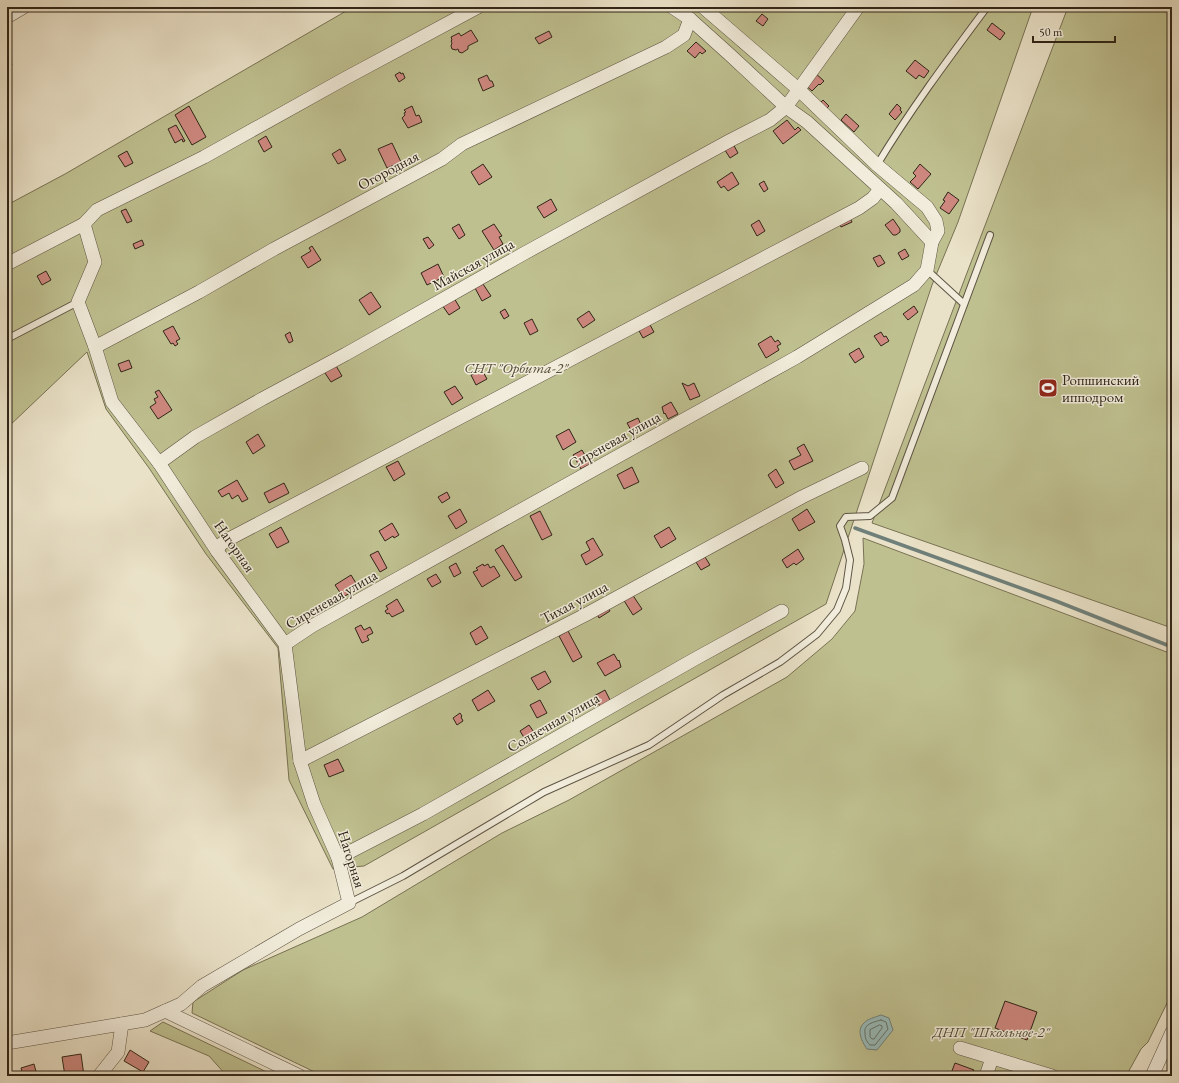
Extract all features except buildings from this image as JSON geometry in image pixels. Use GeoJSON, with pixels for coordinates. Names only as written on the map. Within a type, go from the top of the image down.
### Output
{"type":"FeatureCollection","features":[{"type":"Feature","properties":{"kind":"street"},"geometry":{"type":"LineString","coordinates":[[7,17],[24,7]]}},
{"type":"Feature","properties":{"kind":"street"},"geometry":{"type":"LineString","coordinates":[[7,264],[84,224],[97,210],[204,157],[478,7]]}},
{"type":"Feature","properties":{"kind":"street"},"geometry":{"type":"LineString","coordinates":[[672,7],[690,19],[786,106],[807,122],[896,203],[932,242]]}},
{"type":"Feature","properties":{"kind":"street"},"geometry":{"type":"LineString","coordinates":[[703,7],[798,89],[877,165],[927,207],[936,221],[938,230],[932,242],[927,270]]}},
{"type":"Feature","properties":{"kind":"street","name":"Майская улица"},"geometry":{"type":"LineString","coordinates":[[159,463],[195,437],[262,399],[346,354],[523,254],[770,120],[786,106],[858,7]]}},
{"type":"Feature","properties":{"kind":"street","name":"Огородная"},"geometry":{"type":"LineString","coordinates":[[95,347],[442,159],[462,144],[666,47],[684,35],[690,19]]}},
{"type":"Feature","properties":{"kind":"street"},"geometry":{"type":"LineString","coordinates":[[217,550],[226,540],[859,208],[873,198],[880,189]]}},
{"type":"Feature","properties":{"kind":"street"},"geometry":{"type":"LineString","coordinates":[[78,302],[95,262],[84,224]]}},
{"type":"Feature","properties":{"kind":"street","name":"Сиреневая улица"},"geometry":{"type":"LineString","coordinates":[[285,644],[319,622],[797,357],[914,285],[927,270]]}},
{"type":"Feature","properties":{"kind":"street","name":"Нагорная"},"geometry":{"type":"LineString","coordinates":[[78,302],[95,347],[112,402],[159,463],[217,550],[285,644],[300,761],[314,804],[338,858],[349,903]]}},
{"type":"Feature","properties":{"kind":"street","name":"Тихая улица"},"geometry":{"type":"LineString","coordinates":[[300,761],[585,615],[802,497],[862,468]]}},
{"type":"Feature","properties":{"kind":"street","name":"Солнечная улица"},"geometry":{"type":"LineString","coordinates":[[338,858],[424,814],[693,660],[782,611]]}},
{"type":"Feature","properties":{"kind":"street"},"geometry":{"type":"LineString","coordinates":[[7,1043],[145,1020],[181,1004],[202,986],[299,929],[349,903]]}},
{"type":"Feature","properties":{"kind":"street"},"geometry":{"type":"LineString","coordinates":[[165,1011],[300,1076]]}},
{"type":"Feature","properties":{"kind":"street"},"geometry":{"type":"LineString","coordinates":[[99,1076],[118,1052],[122,1024]]}},
{"type":"Feature","properties":{"kind":"street"},"geometry":{"type":"LineString","coordinates":[[1152,1076],[1172,1032]]}},
{"type":"Feature","properties":{"kind":"street"},"geometry":{"type":"LineString","coordinates":[[960,1048],[1049,1076]]}},
{"type":"Feature","properties":{"kind":"street"},"geometry":{"type":"LineString","coordinates":[[986,1076],[992,1058]]}},
{"type":"Feature","properties":{"kind":"lane"},"geometry":{"type":"LineString","coordinates":[[877,165],[934,78],[987,7]]}},
{"type":"Feature","properties":{"kind":"lane"},"geometry":{"type":"LineString","coordinates":[[349,903],[403,876],[544,792],[649,745],[723,695],[780,662],[817,634],[837,610],[846,588],[850,560],[840,526],[846,517],[870,516],[892,498],[990,235]]}},
{"type":"Feature","properties":{"kind":"lane"},"geometry":{"type":"LineString","coordinates":[[927,270],[964,304]]}},
{"type":"Feature","properties":{"kind":"lane"},"geometry":{"type":"LineString","coordinates":[[7,339],[78,302]]}},
{"type":"Feature","properties":{"kind":"green space","name":"СНТ \"Орбита-2\""},"geometry":{"type":"Polygon","coordinates":[[[353,7],[1033,7],[958,222],[932,285],[826,604],[364,866],[333,869],[289,780],[278,648],[206,554],[149,468],[106,409],[87,352],[7,428],[7,205],[65,174],[353,7]]]}},
{"type":"Feature","properties":{"kind":"green space","name":"Ропшинский ипподром"},"geometry":{"type":"Polygon","coordinates":[[[1068,7],[1172,7],[1172,628],[872,523],[1068,7]]]}},
{"type":"Feature","properties":{"kind":"green space","name":"ДНП \"Школьное-2\""},"geometry":{"type":"Polygon","coordinates":[[[863,538],[1172,654],[1172,993],[1148,1042],[1141,1049],[1126,1076],[323,1076],[192,1013],[193,1002],[243,970],[362,917],[502,833],[569,800],[787,677],[832,639],[855,611],[864,564],[863,538]]]}},
{"type":"Feature","properties":{"kind":"green space"},"geometry":{"type":"Polygon","coordinates":[[[163,1022],[275,1076],[227,1076],[209,1056],[150,1031],[163,1022]]]}},
{"type":"Feature","properties":{"kind":"water"},"geometry":{"type":"Polygon","coordinates":[[[881,1015],[889,1018],[893,1030],[877,1050],[867,1049],[863,1043],[860,1029],[867,1020],[881,1015]]]}},
{"type":"Feature","properties":{"kind":"waterway"},"geometry":{"type":"LineString","coordinates":[[855,528],[1056,601],[1172,647]]}},
{"type":"Feature","properties":{"kind":"place","name":"Ропшинский ипподром"},"geometry":{"type":"Point","coordinates":[1048,388]}}]}
